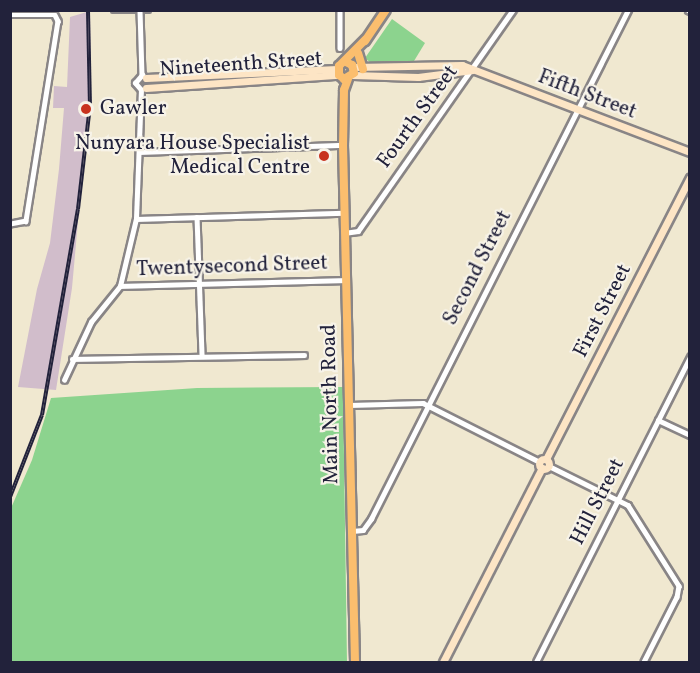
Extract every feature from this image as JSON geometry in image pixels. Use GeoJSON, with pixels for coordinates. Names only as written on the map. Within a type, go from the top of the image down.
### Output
{"type":"FeatureCollection","features":[{"type":"Feature","properties":{"kind":"main road"},"geometry":{"type":"LineString","coordinates":[[346,71],[386,10]]}},
{"type":"Feature","properties":{"kind":"main road"},"geometry":{"type":"LineString","coordinates":[[346,71],[366,39]]}},
{"type":"Feature","properties":{"kind":"main road"},"geometry":{"type":"LineString","coordinates":[[358,52],[363,69]]}},
{"type":"Feature","properties":{"kind":"main road","name":"Main North Road"},"geometry":{"type":"LineString","coordinates":[[346,71],[343,145],[344,233],[355,663]]}},
{"type":"Feature","properties":{"kind":"street"},"geometry":{"type":"LineString","coordinates":[[114,11],[148,10]]}},
{"type":"Feature","properties":{"kind":"street"},"geometry":{"type":"LineString","coordinates":[[340,10],[340,48]]}},
{"type":"Feature","properties":{"kind":"street","name":"Fourth Street"},"geometry":{"type":"LineString","coordinates":[[344,233],[358,231],[513,10]]}},
{"type":"Feature","properties":{"kind":"street","name":"Second Street"},"geometry":{"type":"LineString","coordinates":[[352,531],[367,526],[628,10]]}},
{"type":"Feature","properties":{"kind":"street"},"geometry":{"type":"LineString","coordinates":[[64,380],[91,322],[120,286],[136,219],[144,89],[140,11]]}},
{"type":"Feature","properties":{"kind":"street"},"geometry":{"type":"LineString","coordinates":[[10,15],[55,15],[55,46],[26,221],[10,224]]}},
{"type":"Feature","properties":{"kind":"street","name":"Fifth Street"},"geometry":{"type":"LineString","coordinates":[[346,71],[462,65],[690,152]]}},
{"type":"Feature","properties":{"kind":"street","name":"Fifth Street"},"geometry":{"type":"LineString","coordinates":[[346,71],[418,77],[473,70]]}},
{"type":"Feature","properties":{"kind":"street","name":"Nineteenth Street"},"geometry":{"type":"LineString","coordinates":[[144,76],[346,71]]}},
{"type":"Feature","properties":{"kind":"street","name":"Nineteenth Street"},"geometry":{"type":"LineString","coordinates":[[144,89],[346,71]]}},
{"type":"Feature","properties":{"kind":"street"},"geometry":{"type":"LineString","coordinates":[[144,76],[135,83],[144,89]]}},
{"type":"Feature","properties":{"kind":"street"},"geometry":{"type":"LineString","coordinates":[[141,152],[343,145]]}},
{"type":"Feature","properties":{"kind":"street","name":"First Street"},"geometry":{"type":"LineString","coordinates":[[443,663],[690,177]]}},
{"type":"Feature","properties":{"kind":"street"},"geometry":{"type":"LineString","coordinates":[[136,219],[344,213]]}},
{"type":"Feature","properties":{"kind":"street"},"geometry":{"type":"LineString","coordinates":[[197,217],[202,356]]}},
{"type":"Feature","properties":{"kind":"street","name":"Twentysecond Street"},"geometry":{"type":"LineString","coordinates":[[120,286],[346,280]]}},
{"type":"Feature","properties":{"kind":"street"},"geometry":{"type":"LineString","coordinates":[[72,360],[304,355]]}},
{"type":"Feature","properties":{"kind":"street","name":"Hill Street"},"geometry":{"type":"LineString","coordinates":[[536,663],[690,357]]}},
{"type":"Feature","properties":{"kind":"street"},"geometry":{"type":"LineString","coordinates":[[349,405],[427,405],[628,505],[679,586],[677,597],[644,663]]}},
{"type":"Feature","properties":{"kind":"street"},"geometry":{"type":"LineString","coordinates":[[658,420],[690,435]]}},
{"type":"Feature","properties":{"kind":"shaded area"},"geometry":{"type":"Polygon","coordinates":[[[90,11],[91,78],[72,288],[56,390],[18,387],[37,289],[50,243],[59,169],[64,108],[53,108],[54,86],[67,87],[70,17],[90,11]]]}},
{"type":"Feature","properties":{"kind":"green space"},"geometry":{"type":"Polygon","coordinates":[[[392,19],[425,43],[414,61],[372,64],[365,58],[392,19]]]}},
{"type":"Feature","properties":{"kind":"green space"},"geometry":{"type":"Polygon","coordinates":[[[343,387],[347,662],[11,662],[11,508],[32,460],[51,398],[197,388],[343,387]]]}},
{"type":"Feature","properties":{"kind":"railway"},"geometry":{"type":"LineString","coordinates":[[10,497],[42,415],[78,209],[90,106],[88,10]]}},
{"type":"Feature","properties":{"kind":"place","name":"Gawler"},"geometry":{"type":"Point","coordinates":[86,109]}},
{"type":"Feature","properties":{"kind":"place","name":"Nunyara House Specialist Medical Centre"},"geometry":{"type":"Point","coordinates":[324,156]}}]}
